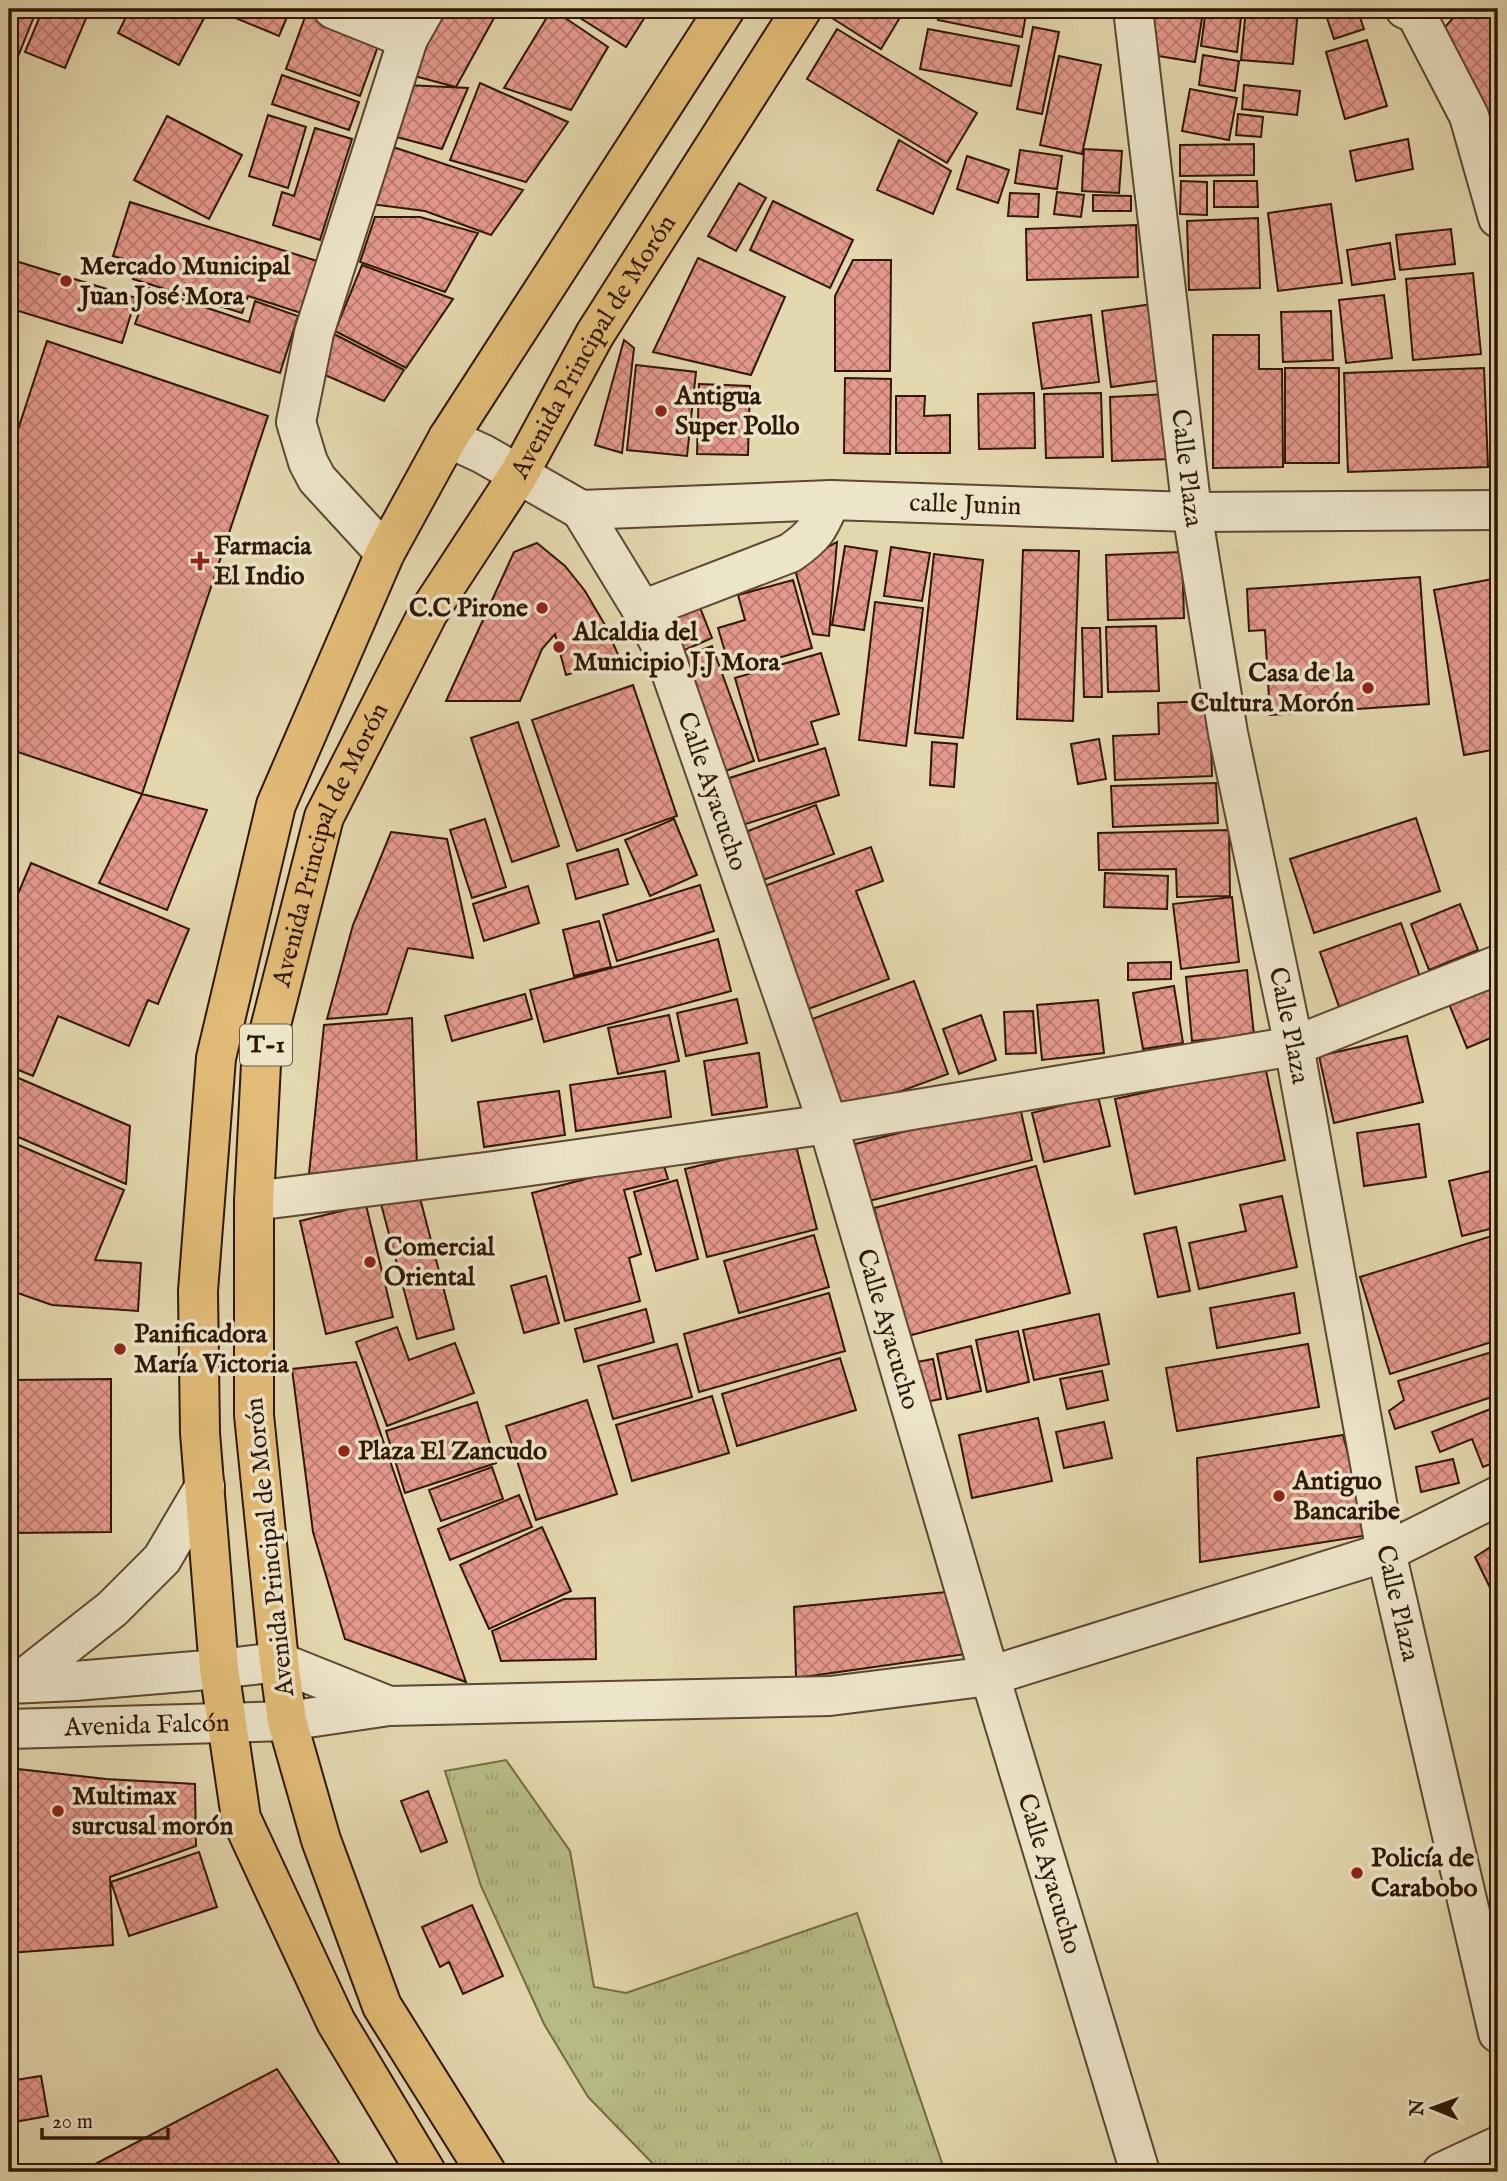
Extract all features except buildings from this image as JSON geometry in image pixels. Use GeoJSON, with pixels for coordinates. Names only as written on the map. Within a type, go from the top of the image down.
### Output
{"type":"FeatureCollection","features":[{"type":"Feature","properties":{"kind":"main road","name":"Avenida Principal de Morón"},"geometry":{"type":"LineString","coordinates":[[426,2172],[337,2022],[241,1818],[219,1669],[200,1433],[198,1292],[216,1058],[276,805],[385,553],[448,438],[725,9]]}},
{"type":"Feature","properties":{"kind":"main road","name":"Avenida Principal de Morón"},"geometry":{"type":"LineString","coordinates":[[486,2172],[382,2006],[321,1840],[287,1721],[254,1415],[254,1201],[261,1064],[324,817],[429,613],[519,474],[595,334],[802,9]]}},
{"type":"Feature","properties":{"kind":"street"},"geometry":{"type":"LineString","coordinates":[[333,9],[417,24],[314,333],[296,422],[308,462],[317,479],[385,553]]}},
{"type":"Feature","properties":{"kind":"street","name":"Calle Plaza"},"geometry":{"type":"LineString","coordinates":[[1133,9],[1192,512],[1228,733],[1294,1046],[1386,1552],[1498,2033]]}},
{"type":"Feature","properties":{"kind":"street"},"geometry":{"type":"LineString","coordinates":[[1414,10],[1469,116],[1498,218]]}},
{"type":"Feature","properties":{"kind":"street"},"geometry":{"type":"LineString","coordinates":[[448,438],[483,454],[581,510]]}},
{"type":"Feature","properties":{"kind":"street"},"geometry":{"type":"LineString","coordinates":[[642,610],[790,553],[811,538],[822,522],[831,500]]}},
{"type":"Feature","properties":{"kind":"street","name":"calle Junin"},"geometry":{"type":"LineString","coordinates":[[581,510],[831,500],[1192,512],[1498,510]]}},
{"type":"Feature","properties":{"kind":"street","name":"Calle Ayacucho"},"geometry":{"type":"LineString","coordinates":[[581,510],[663,649],[828,1124],[990,1676],[1140,2172]]}},
{"type":"Feature","properties":{"kind":"street"},"geometry":{"type":"LineString","coordinates":[[254,1201],[494,1171],[828,1124],[1294,1046],[1498,965]]}},
{"type":"Feature","properties":{"kind":"street"},"geometry":{"type":"LineString","coordinates":[[14,1684],[112,1609],[162,1559],[205,1486]]}},
{"type":"Feature","properties":{"kind":"street","name":"Avenida Falcón"},"geometry":{"type":"LineString","coordinates":[[9,1729],[287,1721],[389,1706],[830,1696],[990,1676],[1386,1552],[1498,1496]]}},
{"type":"Feature","properties":{"kind":"street"},"geometry":{"type":"LineString","coordinates":[[279,1662],[389,1706]]}},
{"type":"Feature","properties":{"kind":"street","name":"Avenida Falcón"},"geometry":{"type":"LineString","coordinates":[[14,1684],[279,1662]]}},
{"type":"Feature","properties":{"kind":"street"},"geometry":{"type":"LineString","coordinates":[[1442,2172],[1498,2146]]}},
{"type":"Feature","properties":{"kind":"green space"},"geometry":{"type":"Polygon","coordinates":[[[506,1760],[570,1851],[594,1987],[626,1993],[857,1913],[945,2172],[661,2172],[588,2097],[544,2024],[481,1886],[445,1771],[506,1760]]]}},
{"type":"Feature","properties":{"kind":"place","name":"Mercado Municipal Juan José Mora"},"geometry":{"type":"Point","coordinates":[66,281]}},
{"type":"Feature","properties":{"kind":"place","name":"Antigua Super Pollo"},"geometry":{"type":"Point","coordinates":[661,411]}},
{"type":"Feature","properties":{"kind":"place","name":"Farmacia El Indio"},"geometry":{"type":"Point","coordinates":[200,561]}},
{"type":"Feature","properties":{"kind":"place","name":"C.C Pirone"},"geometry":{"type":"Point","coordinates":[542,608]}},
{"type":"Feature","properties":{"kind":"place","name":"Alcaldia del Municipio J.J Mora"},"geometry":{"type":"Point","coordinates":[559,647]}},
{"type":"Feature","properties":{"kind":"place","name":"Casa de la Cultura Morón"},"geometry":{"type":"Point","coordinates":[1368,688]}},
{"type":"Feature","properties":{"kind":"place","name":"Comercial Oriental"},"geometry":{"type":"Point","coordinates":[370,1262]}},
{"type":"Feature","properties":{"kind":"place","name":"Panificadora María Victoria"},"geometry":{"type":"Point","coordinates":[120,1349]}},
{"type":"Feature","properties":{"kind":"place","name":"Plaza El Zancudo"},"geometry":{"type":"Point","coordinates":[344,1451]}},
{"type":"Feature","properties":{"kind":"place","name":"Antiguo Bancaribe"},"geometry":{"type":"Point","coordinates":[1279,1496]}},
{"type":"Feature","properties":{"kind":"place","name":"Multimax surcusal morón"},"geometry":{"type":"Point","coordinates":[58,1811]}},
{"type":"Feature","properties":{"kind":"place","name":"Policía de Carabobo"},"geometry":{"type":"Point","coordinates":[1357,1873]}}]}
